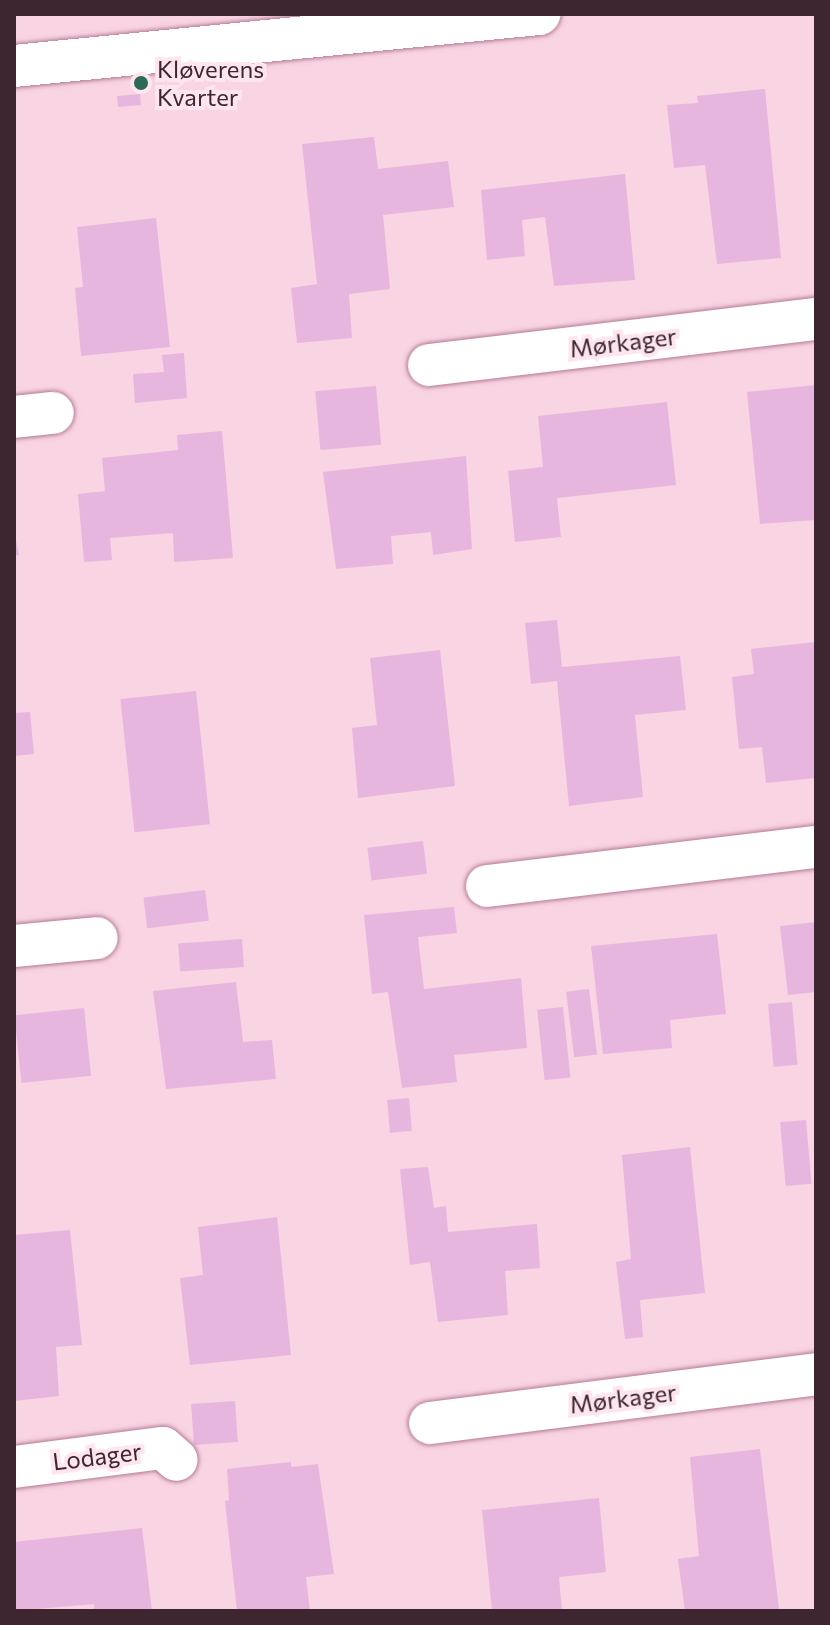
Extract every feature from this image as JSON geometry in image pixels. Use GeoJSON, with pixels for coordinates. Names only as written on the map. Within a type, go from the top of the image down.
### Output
{"type":"FeatureCollection","features":[{"type":"Feature","properties":{"kind":"street"},"geometry":{"type":"LineString","coordinates":[[14,66],[539,14]]}},
{"type":"Feature","properties":{"kind":"street","name":"Mørkager"},"geometry":{"type":"LineString","coordinates":[[429,365],[816,319]]}},
{"type":"Feature","properties":{"kind":"street"},"geometry":{"type":"LineString","coordinates":[[487,886],[816,847]]}},
{"type":"Feature","properties":{"kind":"street"},"geometry":{"type":"LineString","coordinates":[[14,946],[97,938]]}},
{"type":"Feature","properties":{"kind":"street","name":"Mørkager"},"geometry":{"type":"LineString","coordinates":[[430,1423],[816,1374]]}},
{"type":"Feature","properties":{"kind":"street","name":"Lodager"},"geometry":{"type":"LineString","coordinates":[[14,1467],[163,1448],[177,1460]]}},
{"type":"Feature","properties":{"kind":"building"},"geometry":{"type":"Polygon","coordinates":[[[765,89],[781,258],[717,264],[705,165],[674,168],[667,105],[698,103],[697,96],[765,89]]]}},
{"type":"Feature","properties":{"kind":"building"},"geometry":{"type":"Polygon","coordinates":[[[140,94],[141,105],[118,107],[117,96],[140,94]]]}},
{"type":"Feature","properties":{"kind":"building"},"geometry":{"type":"Polygon","coordinates":[[[374,137],[378,169],[448,161],[454,207],[383,215],[390,289],[349,294],[352,338],[297,343],[291,288],[317,284],[302,144],[374,137]]]}},
{"type":"Feature","properties":{"kind":"building"},"geometry":{"type":"Polygon","coordinates":[[[625,174],[635,280],[554,286],[545,217],[522,220],[525,256],[487,260],[481,190],[625,174]]]}},
{"type":"Feature","properties":{"kind":"building"},"geometry":{"type":"Polygon","coordinates":[[[156,218],[170,347],[81,356],[75,288],[83,287],[77,227],[156,218]]]}},
{"type":"Feature","properties":{"kind":"building"},"geometry":{"type":"Polygon","coordinates":[[[184,353],[187,398],[135,403],[133,374],[164,372],[162,355],[184,353]]]}},
{"type":"Feature","properties":{"kind":"building"},"geometry":{"type":"Polygon","coordinates":[[[816,385],[816,520],[760,524],[747,392],[816,385]]]}},
{"type":"Feature","properties":{"kind":"building"},"geometry":{"type":"Polygon","coordinates":[[[376,386],[381,445],[320,450],[315,391],[376,386]]]}},
{"type":"Feature","properties":{"kind":"building"},"geometry":{"type":"Polygon","coordinates":[[[667,402],[676,485],[557,498],[561,537],[515,542],[508,471],[543,467],[538,416],[667,402]]]}},
{"type":"Feature","properties":{"kind":"building"},"geometry":{"type":"Polygon","coordinates":[[[222,431],[233,558],[174,562],[173,533],[110,538],[112,560],[84,562],[78,494],[105,491],[102,458],[178,450],[177,435],[222,431]]]}},
{"type":"Feature","properties":{"kind":"building"},"geometry":{"type":"Polygon","coordinates":[[[466,456],[472,549],[433,555],[431,532],[391,536],[393,564],[336,569],[323,472],[466,456]]]}},
{"type":"Feature","properties":{"kind":"building"},"geometry":{"type":"Polygon","coordinates":[[[14,531],[19,555],[14,556],[14,531]]]}},
{"type":"Feature","properties":{"kind":"building"},"geometry":{"type":"Polygon","coordinates":[[[557,620],[562,667],[680,656],[686,710],[635,715],[643,797],[569,806],[557,681],[531,684],[525,623],[557,620]]]}},
{"type":"Feature","properties":{"kind":"building"},"geometry":{"type":"Polygon","coordinates":[[[816,642],[816,778],[766,783],[762,747],[739,749],[732,677],[754,674],[751,649],[816,642]]]}},
{"type":"Feature","properties":{"kind":"building"},"geometry":{"type":"Polygon","coordinates":[[[440,650],[455,786],[358,798],[352,728],[377,725],[370,658],[440,650]]]}},
{"type":"Feature","properties":{"kind":"building"},"geometry":{"type":"Polygon","coordinates":[[[196,691],[210,824],[134,832],[120,699],[196,691]]]}},
{"type":"Feature","properties":{"kind":"building"},"geometry":{"type":"Polygon","coordinates":[[[30,712],[34,754],[14,756],[14,713],[30,712]]]}},
{"type":"Feature","properties":{"kind":"building"},"geometry":{"type":"Polygon","coordinates":[[[423,841],[427,874],[371,881],[367,848],[423,841]]]}},
{"type":"Feature","properties":{"kind":"building"},"geometry":{"type":"Polygon","coordinates":[[[205,890],[209,921],[147,928],[143,898],[205,890]]]}},
{"type":"Feature","properties":{"kind":"building"},"geometry":{"type":"Polygon","coordinates":[[[454,907],[457,933],[418,937],[424,989],[521,978],[527,1048],[454,1055],[457,1082],[402,1088],[388,992],[372,994],[364,915],[454,907]]]}},
{"type":"Feature","properties":{"kind":"building"},"geometry":{"type":"Polygon","coordinates":[[[816,922],[816,992],[788,995],[780,926],[816,922]]]}},
{"type":"Feature","properties":{"kind":"building"},"geometry":{"type":"Polygon","coordinates":[[[717,934],[726,1014],[670,1020],[672,1048],[603,1054],[591,946],[717,934]]]}},
{"type":"Feature","properties":{"kind":"building"},"geometry":{"type":"Polygon","coordinates":[[[242,939],[244,967],[180,971],[178,943],[242,939]]]}},
{"type":"Feature","properties":{"kind":"building"},"geometry":{"type":"Polygon","coordinates":[[[236,982],[243,1042],[272,1040],[276,1079],[166,1089],[153,991],[236,982]]]}},
{"type":"Feature","properties":{"kind":"building"},"geometry":{"type":"Polygon","coordinates":[[[589,989],[597,1055],[574,1057],[566,992],[589,989]]]}},
{"type":"Feature","properties":{"kind":"building"},"geometry":{"type":"Polygon","coordinates":[[[792,1002],[797,1065],[774,1067],[768,1004],[792,1002]]]}},
{"type":"Feature","properties":{"kind":"building"},"geometry":{"type":"Polygon","coordinates":[[[563,1007],[570,1078],[545,1080],[537,1010],[563,1007]]]}},
{"type":"Feature","properties":{"kind":"building"},"geometry":{"type":"Polygon","coordinates":[[[84,1008],[91,1076],[21,1083],[14,1015],[84,1008]]]}},
{"type":"Feature","properties":{"kind":"building"},"geometry":{"type":"Polygon","coordinates":[[[409,1098],[412,1131],[390,1133],[387,1100],[409,1098]]]}},
{"type":"Feature","properties":{"kind":"building"},"geometry":{"type":"Polygon","coordinates":[[[806,1120],[812,1184],[786,1186],[780,1122],[806,1120]]]}},
{"type":"Feature","properties":{"kind":"building"},"geometry":{"type":"Polygon","coordinates":[[[690,1147],[705,1293],[640,1300],[643,1337],[625,1339],[616,1262],[631,1259],[622,1155],[690,1147]]]}},
{"type":"Feature","properties":{"kind":"building"},"geometry":{"type":"Polygon","coordinates":[[[428,1167],[434,1208],[446,1206],[448,1232],[537,1224],[540,1268],[505,1271],[508,1315],[438,1322],[430,1262],[410,1265],[400,1169],[428,1167]]]}},
{"type":"Feature","properties":{"kind":"building"},"geometry":{"type":"Polygon","coordinates":[[[277,1217],[291,1355],[190,1365],[180,1278],[203,1275],[198,1227],[277,1217]]]}},
{"type":"Feature","properties":{"kind":"building"},"geometry":{"type":"Polygon","coordinates":[[[70,1230],[82,1345],[56,1347],[59,1396],[14,1401],[14,1235],[70,1230]]]}},
{"type":"Feature","properties":{"kind":"building"},"geometry":{"type":"Polygon","coordinates":[[[235,1401],[238,1442],[194,1445],[191,1404],[235,1401]]]}},
{"type":"Feature","properties":{"kind":"building"},"geometry":{"type":"Polygon","coordinates":[[[760,1449],[779,1609],[685,1611],[678,1559],[699,1556],[690,1457],[760,1449]]]}},
{"type":"Feature","properties":{"kind":"building"},"geometry":{"type":"Polygon","coordinates":[[[291,1462],[291,1467],[318,1464],[334,1574],[306,1577],[310,1611],[237,1611],[225,1501],[229,1500],[227,1469],[291,1462]]]}},
{"type":"Feature","properties":{"kind":"building"},"geometry":{"type":"Polygon","coordinates":[[[599,1498],[606,1572],[559,1577],[562,1611],[492,1611],[482,1510],[599,1498]]]}},
{"type":"Feature","properties":{"kind":"building"},"geometry":{"type":"Polygon","coordinates":[[[142,1528],[152,1611],[94,1611],[94,1604],[14,1611],[14,1542],[142,1528]]]}},
{"type":"Feature","properties":{"kind":"place","name":"Kløverens Kvarter"},"geometry":{"type":"Point","coordinates":[141,83]}}]}
